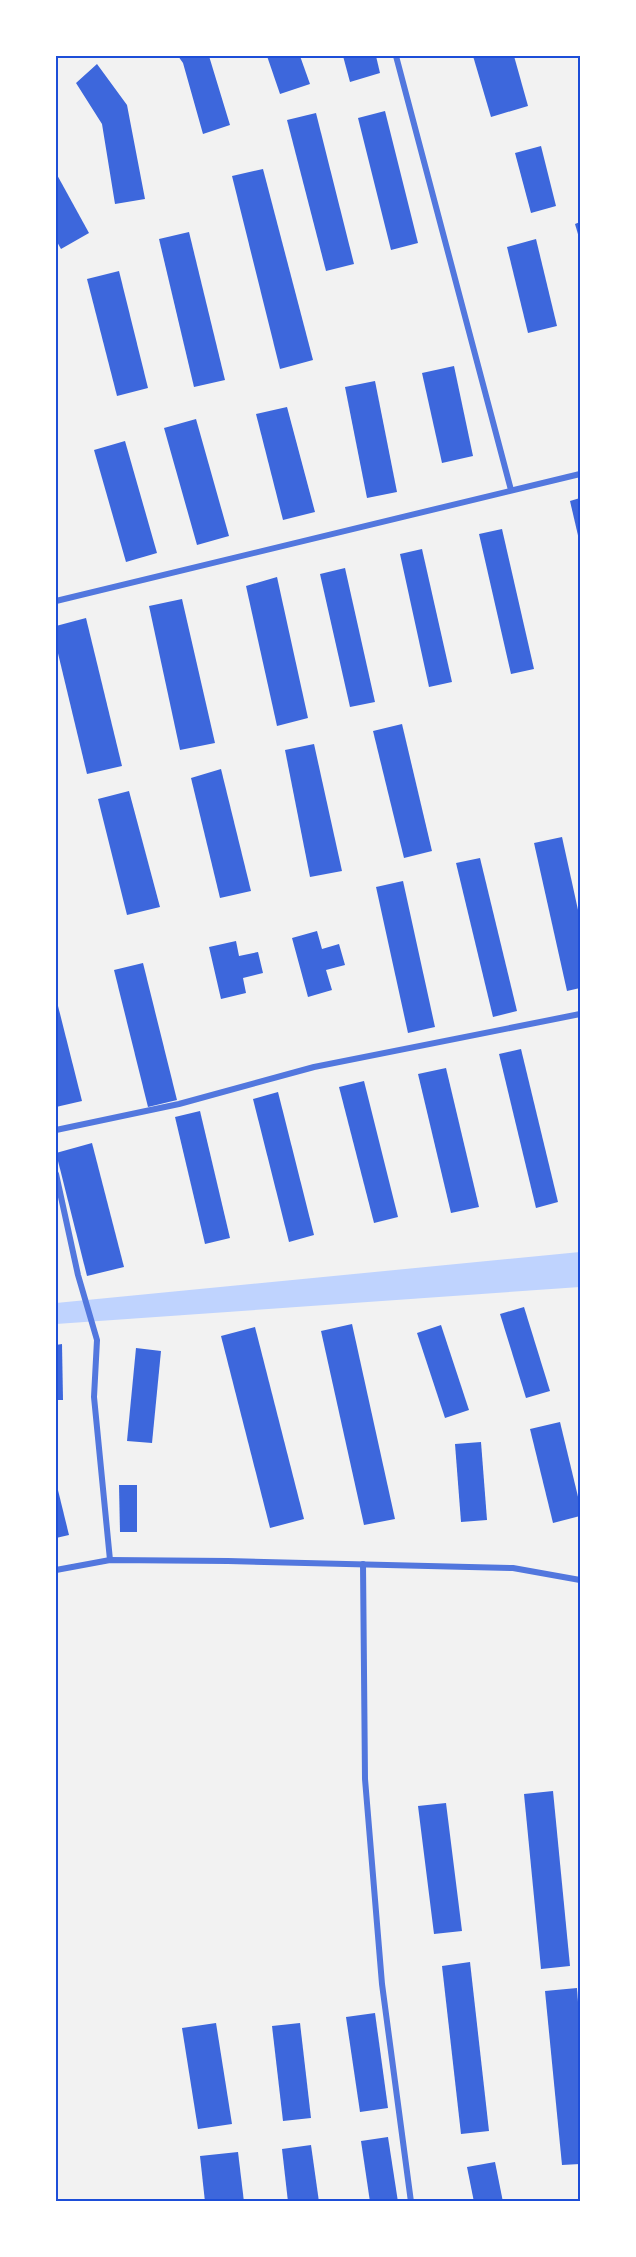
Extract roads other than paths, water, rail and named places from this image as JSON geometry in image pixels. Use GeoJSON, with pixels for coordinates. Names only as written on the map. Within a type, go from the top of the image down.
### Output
{"type":"FeatureCollection","features":[{"type":"Feature","properties":{"kind":"street"},"geometry":{"type":"LineString","coordinates":[[396,56],[511,490]]}},
{"type":"Feature","properties":{"kind":"street"},"geometry":{"type":"LineString","coordinates":[[56,601],[580,474]]}},
{"type":"Feature","properties":{"kind":"street"},"geometry":{"type":"LineString","coordinates":[[56,1130],[179,1104],[314,1067],[580,1014]]}},
{"type":"Feature","properties":{"kind":"street"},"geometry":{"type":"LineString","coordinates":[[56,1174],[81,1287],[97,1340],[94,1397],[110,1560]]}},
{"type":"Feature","properties":{"kind":"street"},"geometry":{"type":"LineString","coordinates":[[56,1570],[110,1560],[363,1564],[513,1568],[580,1580]]}},
{"type":"Feature","properties":{"kind":"street"},"geometry":{"type":"LineString","coordinates":[[363,1564],[365,1779],[382,1984],[411,2202]]}},
{"type":"Feature","properties":{"kind":"water"},"geometry":{"type":"Polygon","coordinates":[[[580,1252],[580,1287],[56,1324],[56,1303],[580,1252]]]}}]}
